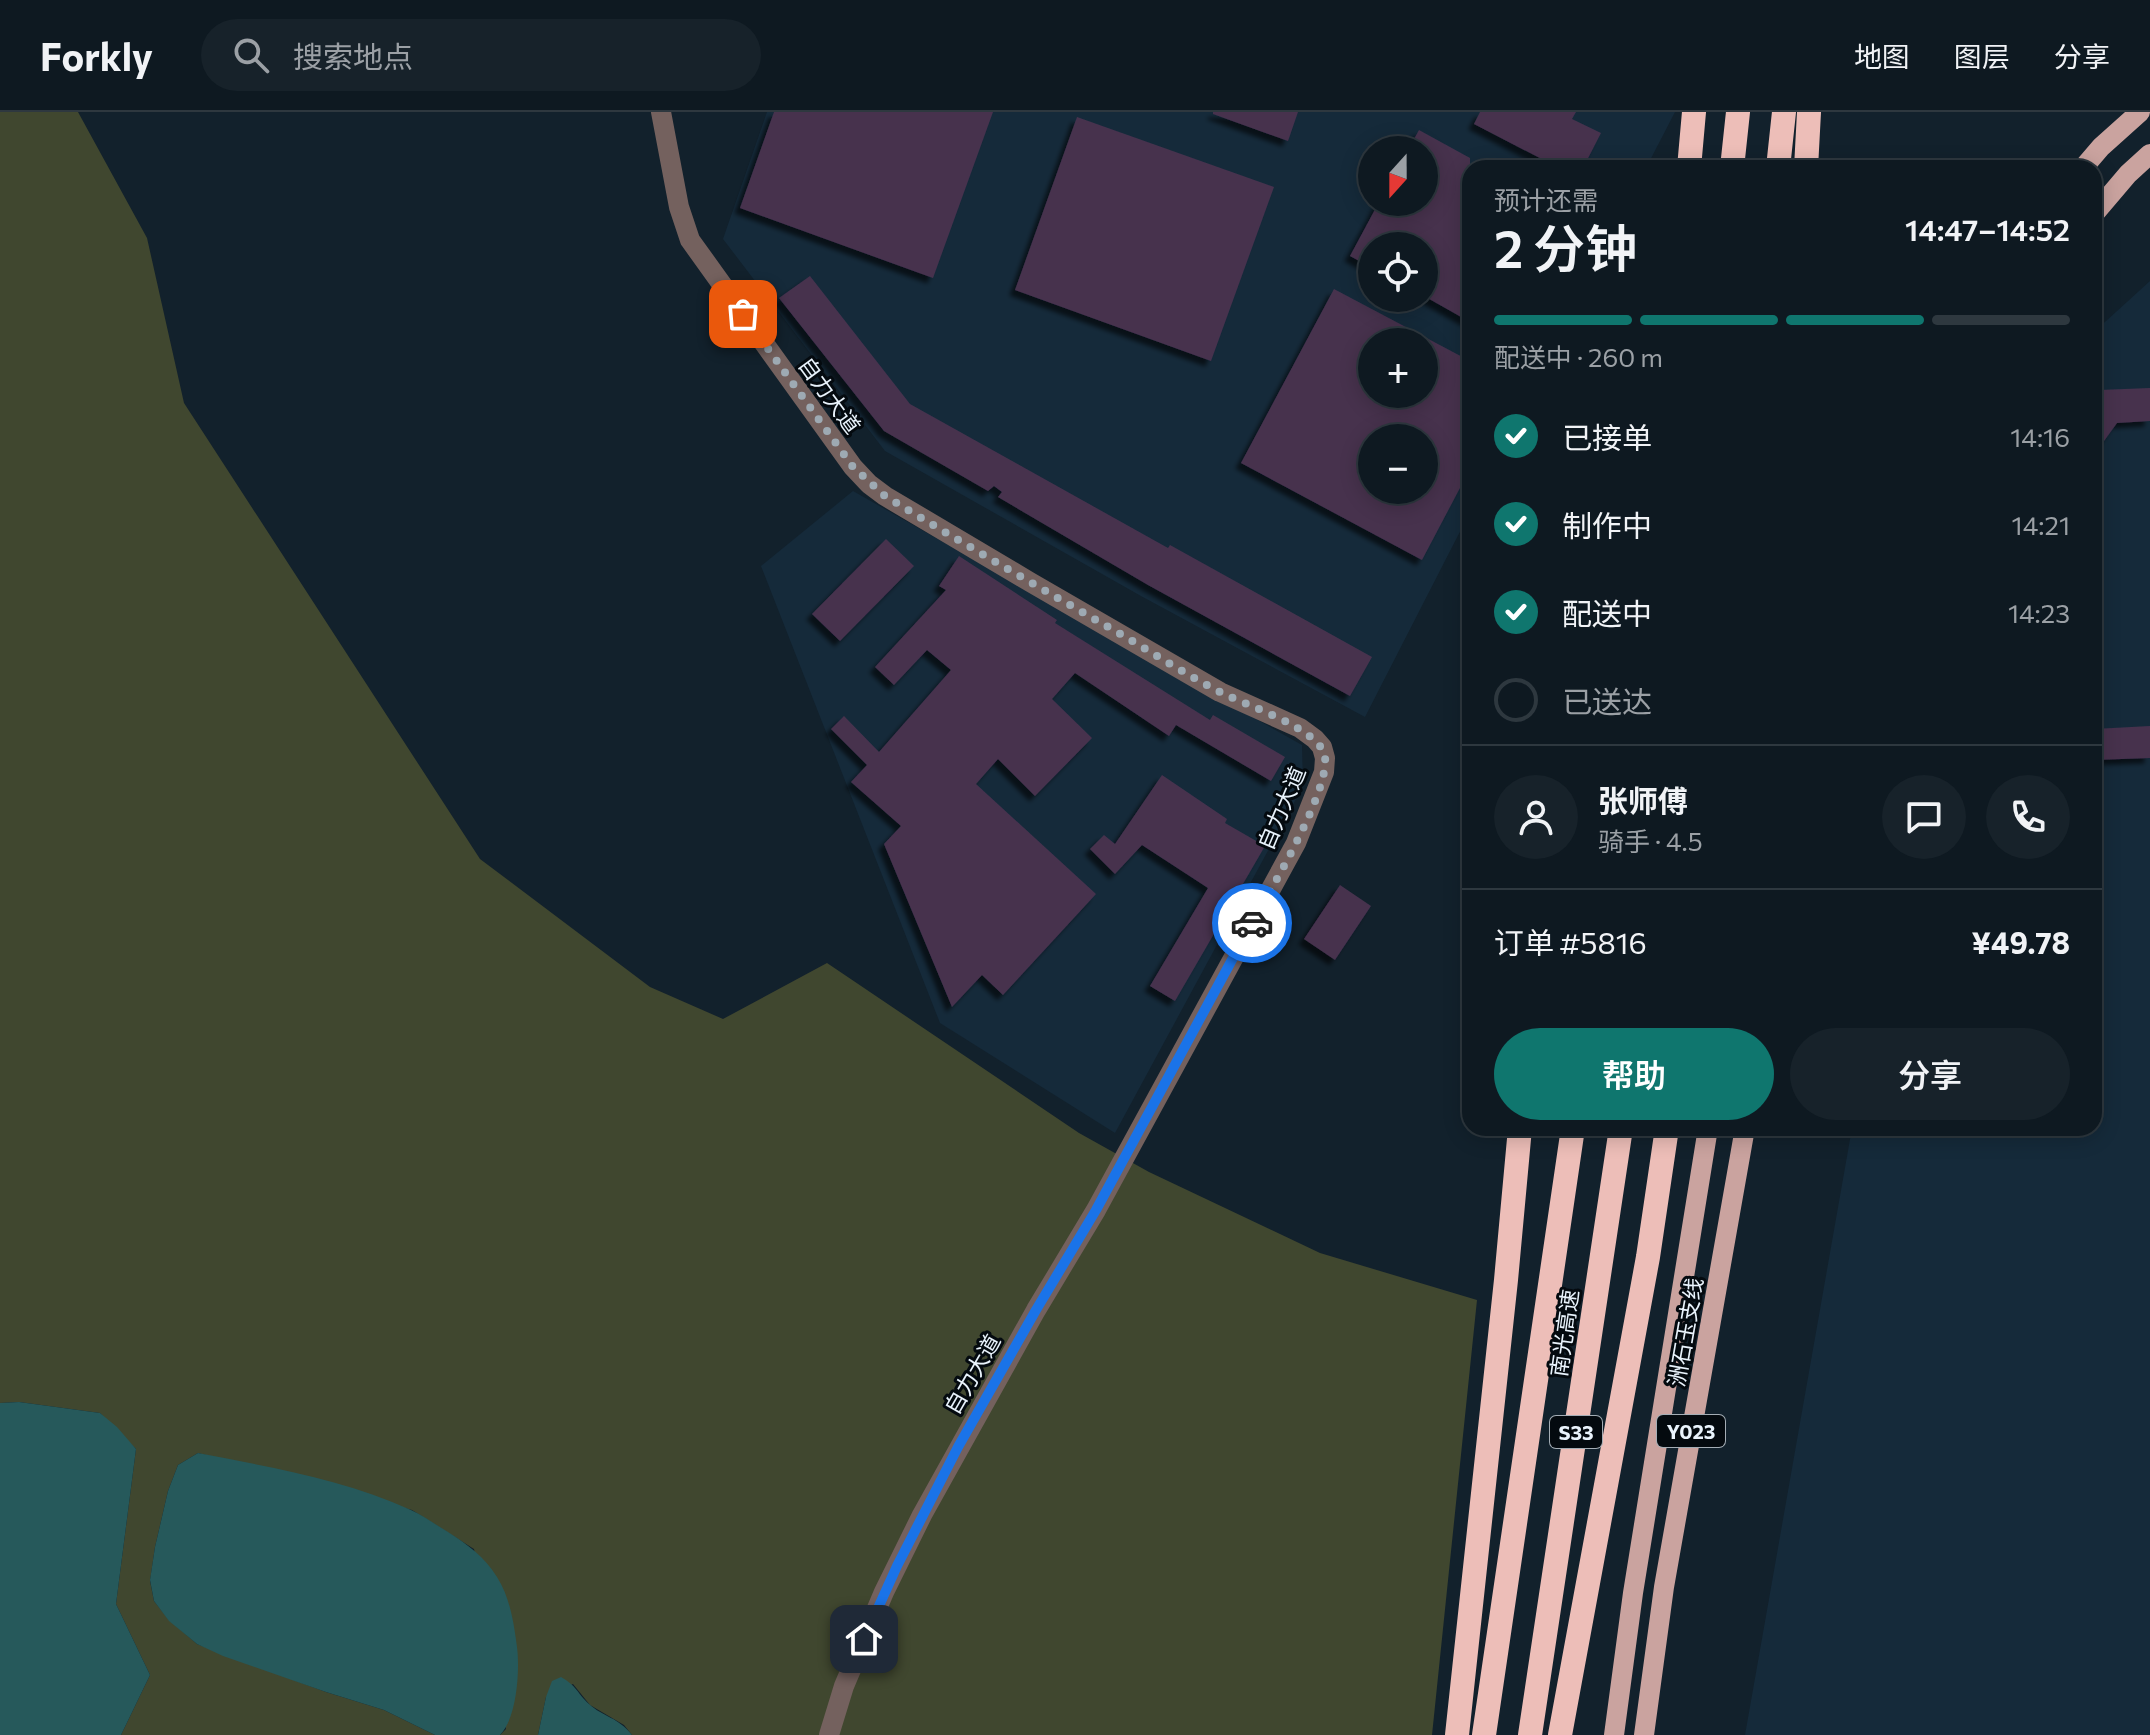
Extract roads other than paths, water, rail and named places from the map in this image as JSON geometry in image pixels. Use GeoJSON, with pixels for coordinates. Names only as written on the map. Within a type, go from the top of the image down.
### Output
{"type":"FeatureCollection","features":[{"type":"Feature","properties":{"kind":"highway"},"geometry":{"type":"LineString","coordinates":[[1690,160],[1694,112]]}},
{"type":"Feature","properties":{"kind":"highway"},"geometry":{"type":"LineString","coordinates":[[1733,160],[1738,112]]}},
{"type":"Feature","properties":{"kind":"highway"},"geometry":{"type":"LineString","coordinates":[[1779,160],[1784,112]]}},
{"type":"Feature","properties":{"kind":"highway"},"geometry":{"type":"LineString","coordinates":[[1806,160],[1809,112]]}},
{"type":"Feature","properties":{"kind":"highway"},"geometry":{"type":"LineString","coordinates":[[1457,1735],[1519,1136]]}},
{"type":"Feature","properties":{"kind":"highway","name":"南光高速"},"geometry":{"type":"LineString","coordinates":[[1484,1735],[1572,1136]]}},
{"type":"Feature","properties":{"kind":"highway","name":"南光高速"},"geometry":{"type":"LineString","coordinates":[[1530,1735],[1620,1136]]}},
{"type":"Feature","properties":{"kind":"highway"},"geometry":{"type":"LineString","coordinates":[[1560,1735],[1648,1257],[1666,1136]]}},
{"type":"Feature","properties":{"kind":"main road"},"geometry":{"type":"LineString","coordinates":[[2090,160],[2140,112]]}},
{"type":"Feature","properties":{"kind":"main road"},"geometry":{"type":"LineString","coordinates":[[2102,205],[2150,154]]}},
{"type":"Feature","properties":{"kind":"main road","name":"洲石玉支线"},"geometry":{"type":"LineString","coordinates":[[1614,1735],[1633,1593],[1707,1136]]}},
{"type":"Feature","properties":{"kind":"main road","name":"洲石玉支线"},"geometry":{"type":"LineString","coordinates":[[1644,1735],[1664,1587],[1744,1136]]}},
{"type":"Feature","properties":{"kind":"street","name":"自力大道"},"geometry":{"type":"LineString","coordinates":[[661,112],[679,207],[690,240],[853,467],[869,484],[919,517],[1220,692],[1300,728],[1322,747],[1325,758],[1316,797],[1296,843],[1096,1210],[1036,1310],[922,1515],[884,1592],[844,1686],[829,1735]]}}]}
